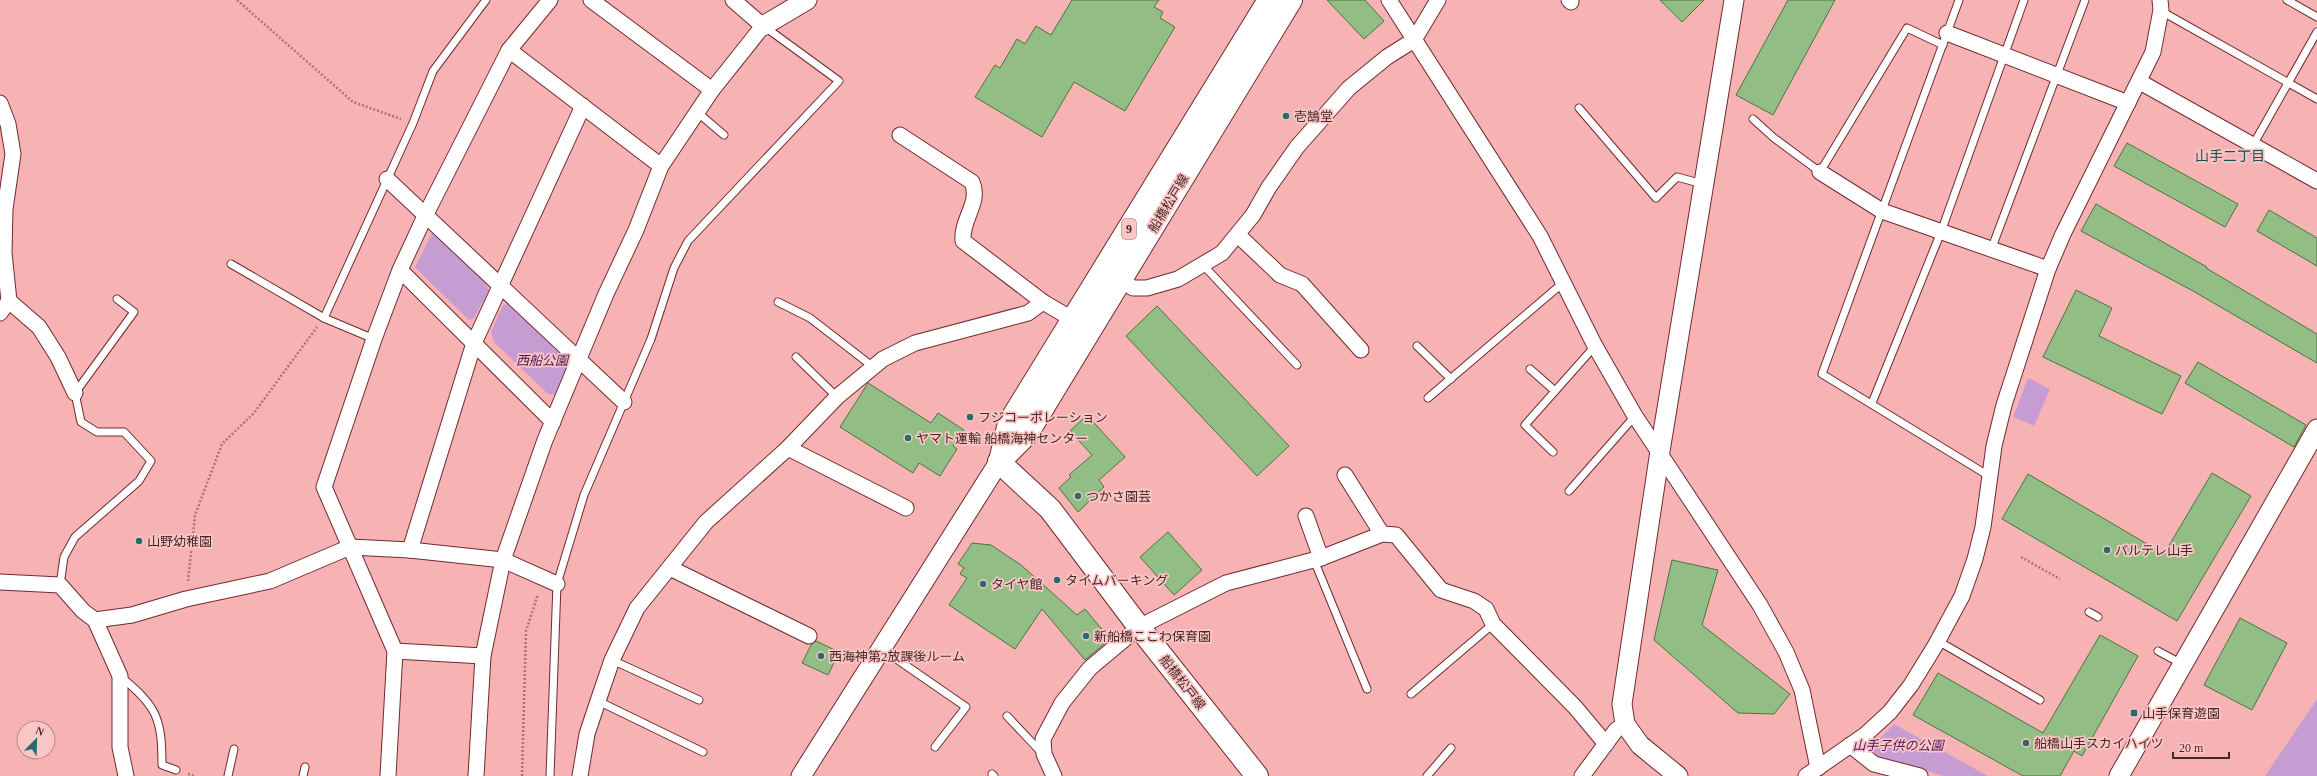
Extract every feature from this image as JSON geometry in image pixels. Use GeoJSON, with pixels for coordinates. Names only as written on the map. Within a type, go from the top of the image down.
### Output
{"type":"FeatureCollection","features":[{"type":"Feature","properties":{"kind":"main road","name":"船橋松戸線"},"geometry":{"type":"LineString","coordinates":[[999,462],[1009,423],[1269,0]]}},
{"type":"Feature","properties":{"kind":"main road","name":"船橋松戸線"},"geometry":{"type":"LineString","coordinates":[[999,462],[1028,434],[1120,280],[1292,0]]}},
{"type":"Feature","properties":{"kind":"main road","name":"船橋松戸線"},"geometry":{"type":"LineString","coordinates":[[999,462],[1050,509],[1139,627],[1257,776]]}},
{"type":"Feature","properties":{"kind":"street"},"geometry":{"type":"LineString","coordinates":[[388,776],[395,651],[324,487],[374,339],[400,270],[425,216],[509,50],[550,0]]}},
{"type":"Feature","properties":{"kind":"street"},"geometry":{"type":"LineString","coordinates":[[590,0],[712,90]]}},
{"type":"Feature","properties":{"kind":"street"},"geometry":{"type":"LineString","coordinates":[[733,0],[763,26]]}},
{"type":"Feature","properties":{"kind":"street"},"geometry":{"type":"LineString","coordinates":[[476,776],[483,656],[503,560],[553,422],[606,294],[636,230],[661,166],[712,90],[763,26],[807,0]]}},
{"type":"Feature","properties":{"kind":"street"},"geometry":{"type":"LineString","coordinates":[[1389,0],[1540,236],[1595,346],[1635,416],[1660,451],[1760,604],[1786,652],[1802,690],[1812,772],[1865,735],[1890,712],[1911,684],[1938,641],[1962,596],[1975,559],[1983,527],[1989,476],[2004,405],[2048,269],[2063,234],[2128,103],[2140,82],[2153,52],[2160,5]]}},
{"type":"Feature","properties":{"kind":"street"},"geometry":{"type":"LineString","coordinates":[[1120,280],[1133,288],[1147,288],[1178,279],[1222,253],[1238,235],[1297,147],[1349,88],[1387,57],[1414,40],[1438,0]]}},
{"type":"Feature","properties":{"kind":"street"},"geometry":{"type":"LineString","coordinates":[[1678,776],[1640,745],[1625,724],[1622,704],[1660,451],[1734,0]]}},
{"type":"Feature","properties":{"kind":"street"},"geometry":{"type":"LineString","coordinates":[[1945,39],[2004,55],[2128,103]]}},
{"type":"Feature","properties":{"kind":"street"},"geometry":{"type":"LineString","coordinates":[[509,50],[661,166]]}},
{"type":"Feature","properties":{"kind":"street"},"geometry":{"type":"LineString","coordinates":[[2140,82],[2317,181]]}},
{"type":"Feature","properties":{"kind":"street"},"geometry":{"type":"LineString","coordinates":[[0,103],[8,124],[13,154],[5,209],[5,307],[39,328],[58,357],[75,393]]}},
{"type":"Feature","properties":{"kind":"street"},"geometry":{"type":"LineString","coordinates":[[410,550],[474,344],[583,106]]}},
{"type":"Feature","properties":{"kind":"street"},"geometry":{"type":"LineString","coordinates":[[900,135],[972,182],[975,189],[975,200],[962,230],[963,241],[1043,302],[1072,319]]}},
{"type":"Feature","properties":{"kind":"street"},"geometry":{"type":"LineString","coordinates":[[1820,172],[1882,211],[2048,269]]}},
{"type":"Feature","properties":{"kind":"street"},"geometry":{"type":"LineString","coordinates":[[387,179],[624,402]]}},
{"type":"Feature","properties":{"kind":"street"},"geometry":{"type":"LineString","coordinates":[[1238,235],[1280,275],[1302,284],[1361,350]]}},
{"type":"Feature","properties":{"kind":"street"},"geometry":{"type":"LineString","coordinates":[[400,270],[553,422]]}},
{"type":"Feature","properties":{"kind":"street"},"geometry":{"type":"LineString","coordinates":[[580,776],[584,747],[612,660],[638,608],[706,522],[788,448],[837,397],[872,366],[915,343],[1028,312],[1043,302]]}},
{"type":"Feature","properties":{"kind":"street"},"geometry":{"type":"LineString","coordinates":[[2119,776],[2317,429]]}},
{"type":"Feature","properties":{"kind":"street"},"geometry":{"type":"LineString","coordinates":[[788,448],[906,508]]}},
{"type":"Feature","properties":{"kind":"street"},"geometry":{"type":"LineString","coordinates":[[801,776],[880,648],[999,462]]}},
{"type":"Feature","properties":{"kind":"street"},"geometry":{"type":"LineString","coordinates":[[1345,475],[1382,534]]}},
{"type":"Feature","properties":{"kind":"street"},"geometry":{"type":"LineString","coordinates":[[1306,516],[1317,559]]}},
{"type":"Feature","properties":{"kind":"street"},"geometry":{"type":"LineString","coordinates":[[1054,776],[1044,754],[1043,739],[1062,703],[1090,668],[1139,627],[1226,583],[1317,559],[1382,534],[1396,535],[1441,590],[1474,601],[1486,609],[1493,624],[1575,707],[1606,744]]}},
{"type":"Feature","properties":{"kind":"street"},"geometry":{"type":"LineString","coordinates":[[95,620],[132,615],[186,599],[270,581],[350,547],[410,550],[503,560],[557,584]]}},
{"type":"Feature","properties":{"kind":"street"},"geometry":{"type":"LineString","coordinates":[[670,568],[809,636]]}},
{"type":"Feature","properties":{"kind":"street"},"geometry":{"type":"LineString","coordinates":[[0,582],[60,585],[83,611],[95,620],[120,676],[120,747],[126,776]]}},
{"type":"Feature","properties":{"kind":"street"},"geometry":{"type":"LineString","coordinates":[[395,651],[483,656]]}},
{"type":"Feature","properties":{"kind":"street"},"geometry":{"type":"LineString","coordinates":[[1582,776],[1616,730],[1625,724]]}},
{"type":"Feature","properties":{"kind":"street"},"geometry":{"type":"LineString","coordinates":[[1850,745],[1874,764],[1920,776]]}},
{"type":"Feature","properties":{"kind":"lane"},"geometry":{"type":"LineString","coordinates":[[324,318],[413,123],[433,71],[486,0]]}},
{"type":"Feature","properties":{"kind":"lane"},"geometry":{"type":"LineString","coordinates":[[1959,0],[1822,374],[1872,403],[1989,476]]}},
{"type":"Feature","properties":{"kind":"lane"},"geometry":{"type":"LineString","coordinates":[[1872,403],[1941,232],[2024,0]]}},
{"type":"Feature","properties":{"kind":"lane"},"geometry":{"type":"LineString","coordinates":[[1991,250],[2085,0]]}},
{"type":"Feature","properties":{"kind":"lane"},"geometry":{"type":"LineString","coordinates":[[2287,0],[2317,17]]}},
{"type":"Feature","properties":{"kind":"lane"},"geometry":{"type":"LineString","coordinates":[[2160,5],[2317,99]]}},
{"type":"Feature","properties":{"kind":"lane"},"geometry":{"type":"LineString","coordinates":[[550,776],[557,584],[584,495],[651,339],[674,268],[688,241],[839,81],[763,26]]}},
{"type":"Feature","properties":{"kind":"lane"},"geometry":{"type":"LineString","coordinates":[[1753,119],[1774,138],[1820,172],[1907,28],[1945,39]]}},
{"type":"Feature","properties":{"kind":"lane"},"geometry":{"type":"LineString","coordinates":[[2253,145],[2317,32]]}},
{"type":"Feature","properties":{"kind":"lane"},"geometry":{"type":"LineString","coordinates":[[1579,108],[1656,198],[1677,177],[1704,184]]}},
{"type":"Feature","properties":{"kind":"lane"},"geometry":{"type":"LineString","coordinates":[[697,112],[724,135]]}},
{"type":"Feature","properties":{"kind":"lane"},"geometry":{"type":"LineString","coordinates":[[231,264],[324,318],[374,339]]}},
{"type":"Feature","properties":{"kind":"lane"},"geometry":{"type":"LineString","coordinates":[[1203,265],[1297,365]]}},
{"type":"Feature","properties":{"kind":"lane"},"geometry":{"type":"LineString","coordinates":[[1428,398],[1564,282]]}},
{"type":"Feature","properties":{"kind":"lane"},"geometry":{"type":"LineString","coordinates":[[60,585],[64,557],[74,537],[139,481],[151,461],[124,432],[97,432],[80,422],[75,393],[134,312],[117,299]]}},
{"type":"Feature","properties":{"kind":"lane"},"geometry":{"type":"LineString","coordinates":[[778,302],[810,318],[872,366]]}},
{"type":"Feature","properties":{"kind":"lane"},"geometry":{"type":"LineString","coordinates":[[1417,346],[1451,379]]}},
{"type":"Feature","properties":{"kind":"lane"},"geometry":{"type":"LineString","coordinates":[[1553,452],[1525,425],[1595,346]]}},
{"type":"Feature","properties":{"kind":"lane"},"geometry":{"type":"LineString","coordinates":[[796,358],[837,397]]}},
{"type":"Feature","properties":{"kind":"lane"},"geometry":{"type":"LineString","coordinates":[[1530,369],[1555,391]]}},
{"type":"Feature","properties":{"kind":"lane"},"geometry":{"type":"LineString","coordinates":[[1569,491],[1635,416]]}},
{"type":"Feature","properties":{"kind":"lane"},"geometry":{"type":"LineString","coordinates":[[1317,559],[1367,689]]}},
{"type":"Feature","properties":{"kind":"lane"},"geometry":{"type":"LineString","coordinates":[[2089,612],[2098,617]]}},
{"type":"Feature","properties":{"kind":"lane"},"geometry":{"type":"LineString","coordinates":[[1411,694],[1493,624]]}},
{"type":"Feature","properties":{"kind":"lane"},"geometry":{"type":"LineString","coordinates":[[1938,641],[2040,700]]}},
{"type":"Feature","properties":{"kind":"lane"},"geometry":{"type":"LineString","coordinates":[[880,648],[966,707],[935,747]]}},
{"type":"Feature","properties":{"kind":"lane"},"geometry":{"type":"LineString","coordinates":[[2158,651],[2182,664]]}},
{"type":"Feature","properties":{"kind":"lane"},"geometry":{"type":"LineString","coordinates":[[612,660],[699,700]]}},
{"type":"Feature","properties":{"kind":"lane"},"geometry":{"type":"LineString","coordinates":[[120,676],[144,695],[157,716],[162,739],[162,765],[176,770]]}},
{"type":"Feature","properties":{"kind":"lane"},"geometry":{"type":"LineString","coordinates":[[598,701],[703,752]]}},
{"type":"Feature","properties":{"kind":"lane"},"geometry":{"type":"LineString","coordinates":[[1007,716],[1044,754]]}},
{"type":"Feature","properties":{"kind":"lane"},"geometry":{"type":"LineString","coordinates":[[1427,776],[1451,748]]}},
{"type":"Feature","properties":{"kind":"lane"},"geometry":{"type":"LineString","coordinates":[[228,776],[234,749]]}},
{"type":"Feature","properties":{"kind":"lane"},"geometry":{"type":"LineString","coordinates":[[303,776],[305,767]]}},
{"type":"Feature","properties":{"kind":"path"},"geometry":{"type":"LineString","coordinates":[[238,0],[353,102],[413,123]]}},
{"type":"Feature","properties":{"kind":"path"},"geometry":{"type":"LineString","coordinates":[[186,599],[195,516],[222,444],[254,413],[324,318]]}},
{"type":"Feature","properties":{"kind":"path"},"geometry":{"type":"LineString","coordinates":[[2021,557],[2060,579]]}},
{"type":"Feature","properties":{"kind":"path"},"geometry":{"type":"LineString","coordinates":[[522,776],[526,631],[542,578]]}},
{"type":"Feature","properties":{"kind":"green space"},"geometry":{"type":"Polygon","coordinates":[[[432,233],[484,280],[489,291],[474,318],[469,320],[415,267],[432,233]]]}},
{"type":"Feature","properties":{"kind":"green space","name":"西船公園"},"geometry":{"type":"Polygon","coordinates":[[[509,304],[566,355],[569,364],[556,395],[548,394],[494,342],[491,332],[503,305],[509,304]]]}},
{"type":"Feature","properties":{"kind":"green space"},"geometry":{"type":"Polygon","coordinates":[[[2028,378],[2050,389],[2034,426],[2013,417],[2028,378]]]}},
{"type":"Feature","properties":{"kind":"green space"},"geometry":{"type":"Polygon","coordinates":[[[2317,699],[2317,776],[2265,776],[2317,699]]]}},
{"type":"Feature","properties":{"kind":"green space","name":"山手子供の公園"},"geometry":{"type":"Polygon","coordinates":[[[1894,724],[1988,776],[1944,776],[1876,756],[1872,746],[1894,724]]]}},
{"type":"Feature","properties":{"kind":"building"},"geometry":{"type":"Polygon","coordinates":[[[1072,0],[1159,0],[1154,7],[1163,12],[1160,18],[1175,27],[1125,111],[1074,82],[1042,137],[975,97],[995,65],[1000,68],[1017,39],[1025,44],[1036,26],[1051,35],[1072,0]]]}},
{"type":"Feature","properties":{"kind":"building"},"geometry":{"type":"Polygon","coordinates":[[[1327,0],[1365,0],[1384,21],[1364,39],[1327,0]]]}},
{"type":"Feature","properties":{"kind":"building"},"geometry":{"type":"Polygon","coordinates":[[[1660,0],[1704,0],[1682,22],[1660,0]]]}},
{"type":"Feature","properties":{"kind":"building"},"geometry":{"type":"Polygon","coordinates":[[[1788,0],[1835,0],[1773,115],[1736,95],[1788,0]]]}},
{"type":"Feature","properties":{"kind":"building"},"geometry":{"type":"Polygon","coordinates":[[[2127,143],[2238,204],[2225,227],[2114,166],[2127,143]]]}},
{"type":"Feature","properties":{"kind":"building"},"geometry":{"type":"Polygon","coordinates":[[[2096,204],[2207,267],[2206,268],[2317,334],[2317,363],[2193,291],[2081,231],[2096,204]]]}},
{"type":"Feature","properties":{"kind":"building"},"geometry":{"type":"Polygon","coordinates":[[[2269,210],[2317,238],[2317,266],[2257,231],[2269,210]]]}},
{"type":"Feature","properties":{"kind":"building"},"geometry":{"type":"Polygon","coordinates":[[[2076,290],[2112,308],[2099,336],[2181,376],[2162,414],[2043,357],[2076,290]]]}},
{"type":"Feature","properties":{"kind":"building"},"geometry":{"type":"Polygon","coordinates":[[[1157,306],[1289,446],[1257,476],[1126,336],[1157,306]]]}},
{"type":"Feature","properties":{"kind":"building"},"geometry":{"type":"Polygon","coordinates":[[[2198,362],[2306,425],[2294,447],[2185,383],[2198,362]]]}},
{"type":"Feature","properties":{"kind":"building","name":"ヤマト運輸 船橋海神センター"},"geometry":{"type":"Polygon","coordinates":[[[868,383],[931,423],[938,413],[964,430],[953,446],[957,449],[940,476],[919,463],[913,473],[840,427],[868,383]]]}},
{"type":"Feature","properties":{"kind":"building"},"geometry":{"type":"Polygon","coordinates":[[[1087,415],[1125,457],[1099,480],[1104,487],[1078,512],[1059,488],[1071,477],[1069,475],[1092,455],[1070,431],[1087,415]]]}},
{"type":"Feature","properties":{"kind":"building","name":"パルテレ山手"},"geometry":{"type":"Polygon","coordinates":[[[2212,473],[2251,496],[2177,621],[2002,519],[2028,474],[2164,554],[2212,473]]]}},
{"type":"Feature","properties":{"kind":"building"},"geometry":{"type":"Polygon","coordinates":[[[1168,532],[1202,570],[1174,595],[1140,557],[1168,532]]]}},
{"type":"Feature","properties":{"kind":"building"},"geometry":{"type":"Polygon","coordinates":[[[972,543],[991,545],[1021,565],[1077,615],[1085,609],[1110,639],[1085,660],[1042,609],[1015,649],[949,605],[967,578],[960,574],[964,568],[958,564],[972,543]]]}},
{"type":"Feature","properties":{"kind":"building"},"geometry":{"type":"Polygon","coordinates":[[[1672,560],[1718,570],[1702,625],[1790,694],[1774,714],[1738,713],[1654,640],[1672,560]]]}},
{"type":"Feature","properties":{"kind":"building"},"geometry":{"type":"Polygon","coordinates":[[[2240,618],[2287,643],[2252,710],[2204,685],[2240,618]]]}},
{"type":"Feature","properties":{"kind":"building"},"geometry":{"type":"Polygon","coordinates":[[[2100,635],[2138,656],[2082,756],[2074,751],[2060,776],[2023,776],[1913,715],[1938,673],[2043,733],[2100,635]]]}},
{"type":"Feature","properties":{"kind":"building","name":"西海神第2放課後ルーム"},"geometry":{"type":"Polygon","coordinates":[[[816,641],[839,652],[828,675],[802,663],[811,645],[816,641]]]}},
{"type":"Feature","properties":{"kind":"place","name":"壱鵠堂"},"geometry":{"type":"Point","coordinates":[1286,116]}},
{"type":"Feature","properties":{"kind":"place","name":"フジコーポレーション"},"geometry":{"type":"Point","coordinates":[970,417]}},
{"type":"Feature","properties":{"kind":"place","name":"ヤマト運輸 船橋海神センター"},"geometry":{"type":"Point","coordinates":[908,438]}},
{"type":"Feature","properties":{"kind":"place","name":"つかさ園芸"},"geometry":{"type":"Point","coordinates":[1078,496]}},
{"type":"Feature","properties":{"kind":"place","name":"山野幼稚園"},"geometry":{"type":"Point","coordinates":[139,541]}},
{"type":"Feature","properties":{"kind":"place","name":"パルテレ山手"},"geometry":{"type":"Point","coordinates":[2107,550]}},
{"type":"Feature","properties":{"kind":"place","name":"タイムバーキング"},"geometry":{"type":"Point","coordinates":[1057,580]}},
{"type":"Feature","properties":{"kind":"place","name":"タイヤ館"},"geometry":{"type":"Point","coordinates":[983,584]}},
{"type":"Feature","properties":{"kind":"place","name":"新船橋ここわ保育園"},"geometry":{"type":"Point","coordinates":[1086,636]}},
{"type":"Feature","properties":{"kind":"place","name":"西海神第2放課後ルーム"},"geometry":{"type":"Point","coordinates":[821,656]}},
{"type":"Feature","properties":{"kind":"place","name":"山手保育遊園"},"geometry":{"type":"Point","coordinates":[2134,713]}},
{"type":"Feature","properties":{"kind":"place","name":"船橋山手スカイハイツ"},"geometry":{"type":"Point","coordinates":[2026,743]}},
{"type":"Feature","properties":{"kind":"district","name":"山手二丁目"},"geometry":{"type":"Point","coordinates":[2230,156]}}]}
